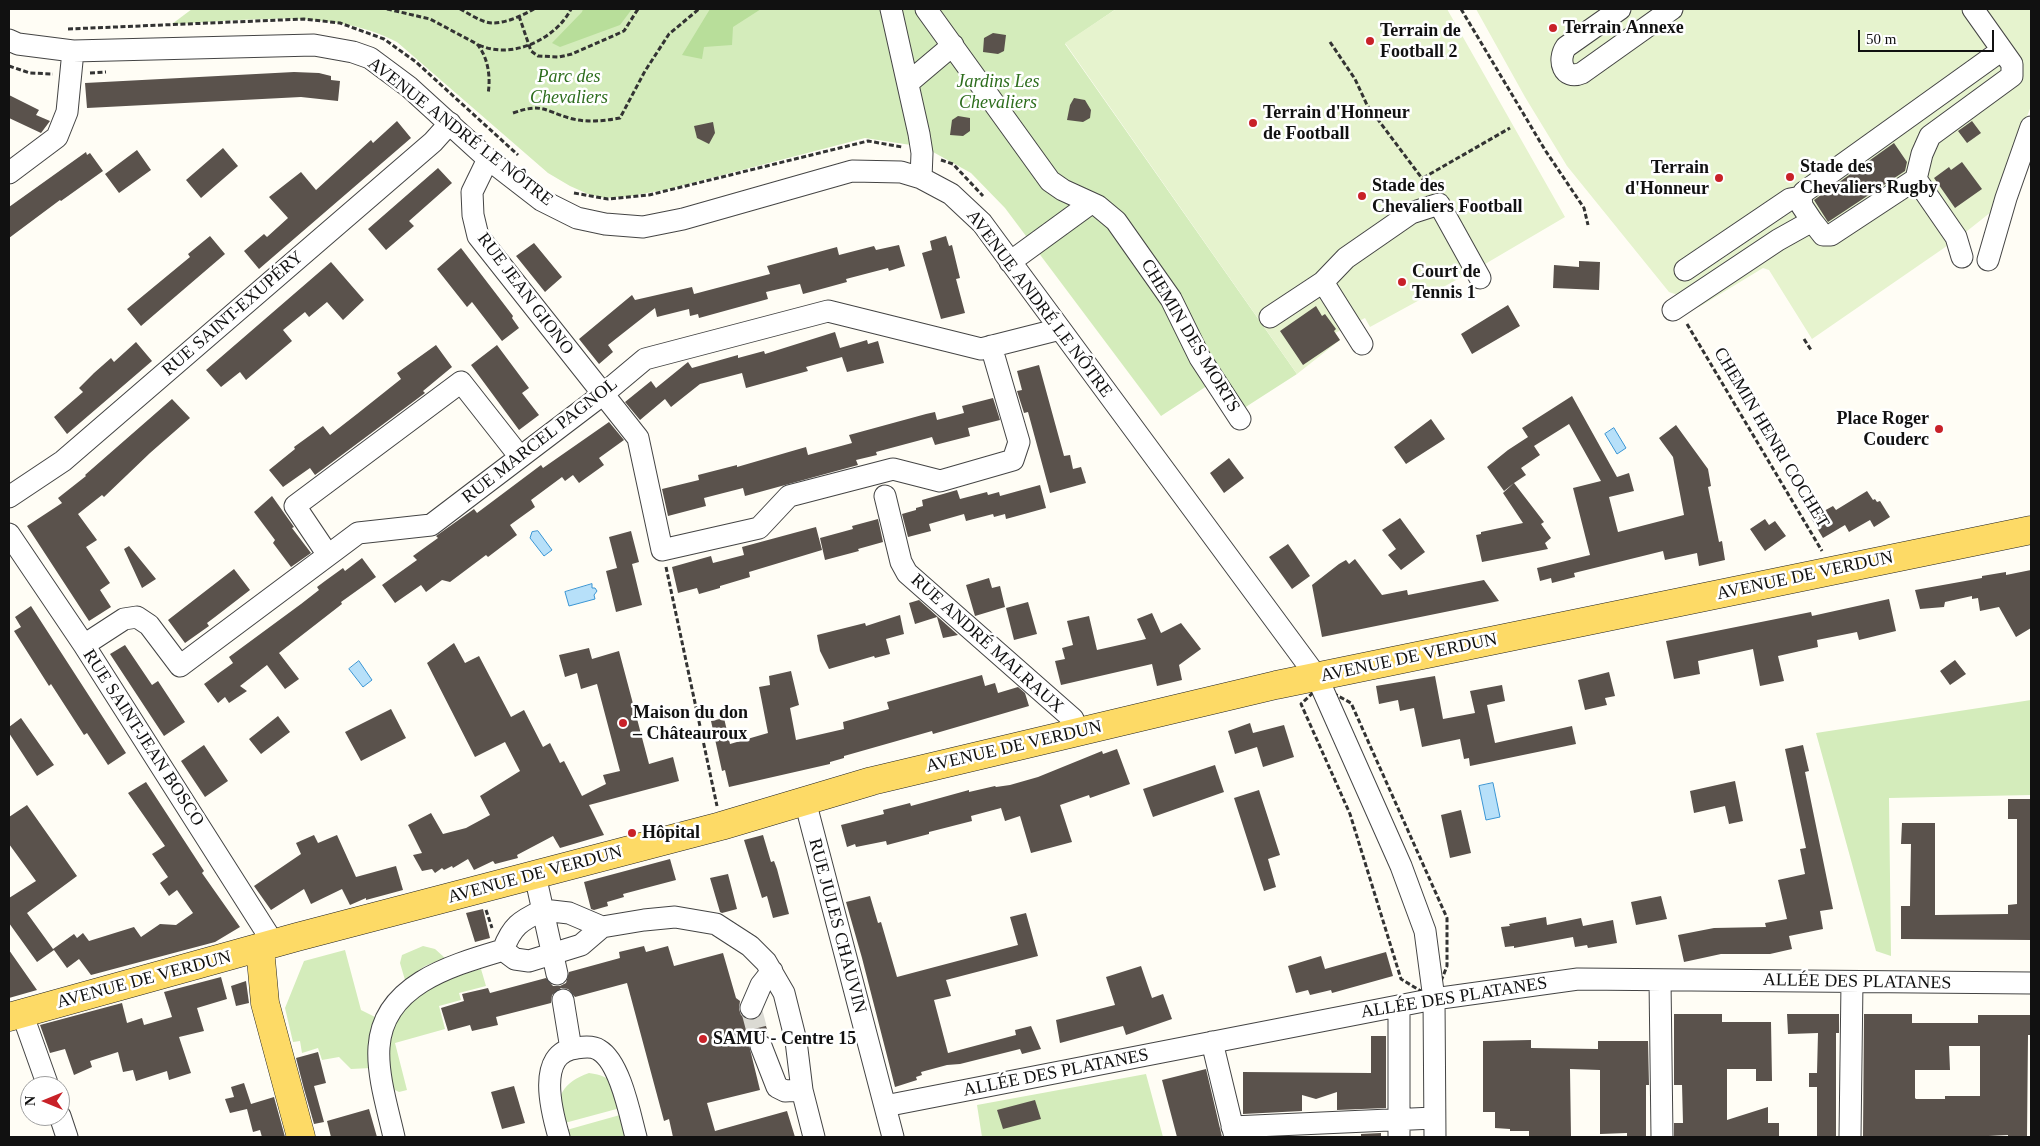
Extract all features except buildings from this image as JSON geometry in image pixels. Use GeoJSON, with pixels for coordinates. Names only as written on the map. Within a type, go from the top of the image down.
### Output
{"type":"FeatureCollection","features":[{"type":"Feature","properties":{"kind":"main road","name":"AVENUE DE VERDUN"},"geometry":{"type":"LineString","coordinates":[[15,1015],[721,826],[872,781],[1078,732],[2031,530]]}},
{"type":"Feature","properties":{"kind":"main road"},"geometry":{"type":"LineString","coordinates":[[267,946],[265,1003],[301,1137]]}},
{"type":"Feature","properties":{"kind":"street"},"geometry":{"type":"LineString","coordinates":[[891,9],[920,134],[922,153],[921,178]]}},
{"type":"Feature","properties":{"kind":"street","name":"CHEMIN DES MORTS"},"geometry":{"type":"LineString","coordinates":[[926,9],[1050,181],[1062,190],[1108,213],[1116,221],[1171,299],[1200,358],[1240,419]]}},
{"type":"Feature","properties":{"kind":"street"},"geometry":{"type":"LineString","coordinates":[[1620,9],[1566,47],[1561,63],[1567,73],[1574,76],[1582,73],[1672,9]]}},
{"type":"Feature","properties":{"kind":"street"},"geometry":{"type":"LineString","coordinates":[[1973,9],[2012,64],[2012,76],[1934,132],[1926,143],[1916,179],[1831,234],[1823,235],[1802,206],[1801,198],[1804,192],[2002,50]]}},
{"type":"Feature","properties":{"kind":"street","name":"AVENUE ANDRÉ LE NÔTRE"},"geometry":{"type":"LineString","coordinates":[[9,40],[18,44],[73,50],[314,45],[353,52],[370,58],[385,68],[450,122],[488,158],[541,200],[577,218],[605,224],[643,227],[683,219],[852,171],[901,172],[921,178],[951,194],[982,223],[1318,681],[1401,866],[1425,931],[1434,999],[1434,1128]]}},
{"type":"Feature","properties":{"kind":"street"},"geometry":{"type":"LineString","coordinates":[[908,83],[952,45]]}},
{"type":"Feature","properties":{"kind":"street"},"geometry":{"type":"LineString","coordinates":[[9,173],[57,137],[67,112],[73,50]]}},
{"type":"Feature","properties":{"kind":"street"},"geometry":{"type":"LineString","coordinates":[[1904,121],[1947,123]]}},
{"type":"Feature","properties":{"kind":"street","name":"RUE SAINT-EXUPÉRY"},"geometry":{"type":"LineString","coordinates":[[9,497],[63,461],[433,142],[450,122]]}},
{"type":"Feature","properties":{"kind":"street"},"geometry":{"type":"LineString","coordinates":[[1988,260],[2006,198],[2031,127]]}},
{"type":"Feature","properties":{"kind":"street","name":"RUE JEAN GIONO"},"geometry":{"type":"LineString","coordinates":[[488,158],[472,192],[473,215],[478,236],[602,395],[638,438],[662,550]]}},
{"type":"Feature","properties":{"kind":"street"},"geometry":{"type":"LineString","coordinates":[[1916,179],[1956,237],[1962,257]]}},
{"type":"Feature","properties":{"kind":"street"},"geometry":{"type":"LineString","coordinates":[[1685,270],[1790,198],[1801,198]]}},
{"type":"Feature","properties":{"kind":"street"},"geometry":{"type":"LineString","coordinates":[[1010,262],[1091,203]]}},
{"type":"Feature","properties":{"kind":"street"},"geometry":{"type":"LineString","coordinates":[[1270,317],[1323,282],[1346,258],[1411,213],[1439,204],[1480,278]]}},
{"type":"Feature","properties":{"kind":"street"},"geometry":{"type":"LineString","coordinates":[[1679,315],[1778,240],[1812,221]]}},
{"type":"Feature","properties":{"kind":"street"},"geometry":{"type":"LineString","coordinates":[[1323,282],[1362,344]]}},
{"type":"Feature","properties":{"kind":"street","name":"RUE MARCEL PAGNOL"},"geometry":{"type":"LineString","coordinates":[[84,645],[124,619],[137,617],[143,619],[149,625],[180,666],[358,533],[432,525],[602,395],[645,359],[828,311],[981,349],[1060,329]]}},
{"type":"Feature","properties":{"kind":"street"},"geometry":{"type":"LineString","coordinates":[[662,550],[758,528],[789,496],[893,469],[940,481],[1014,460],[1019,442],[991,346]]}},
{"type":"Feature","properties":{"kind":"street"},"geometry":{"type":"LineString","coordinates":[[328,555],[295,506],[461,382],[520,457]]}},
{"type":"Feature","properties":{"kind":"street","name":"RUE ANDRÉ MALRAUX"},"geometry":{"type":"LineString","coordinates":[[885,496],[901,562],[907,573],[1072,719],[1078,732]]}},
{"type":"Feature","properties":{"kind":"street","name":"RUE SAINT-JEAN BOSCO"},"geometry":{"type":"LineString","coordinates":[[9,534],[84,645],[267,946]]}},
{"type":"Feature","properties":{"kind":"street","name":"RUE JULES CHAUVIN"},"geometry":{"type":"LineString","coordinates":[[805,801],[893,1137]]}},
{"type":"Feature","properties":{"kind":"street"},"geometry":{"type":"LineString","coordinates":[[536,875],[555,964]]}},
{"type":"Feature","properties":{"kind":"street"},"geometry":{"type":"LineString","coordinates":[[503,950],[509,934],[525,918],[543,910],[569,913],[602,927]]}},
{"type":"Feature","properties":{"kind":"street"},"geometry":{"type":"LineString","coordinates":[[503,950],[515,959],[555,964],[602,927],[676,917],[716,924],[750,946],[766,962],[784,993],[796,1041],[802,1090],[814,1137]]}},
{"type":"Feature","properties":{"kind":"street"},"geometry":{"type":"LineString","coordinates":[[394,1137],[386,1103],[378,1049],[383,1025],[404,995],[419,982],[458,964],[503,950]]}},
{"type":"Feature","properties":{"kind":"street"},"geometry":{"type":"LineString","coordinates":[[751,1008],[761,985],[772,971]]}},
{"type":"Feature","properties":{"kind":"street","name":"ALLÉE DES PLATANES"},"geometry":{"type":"LineString","coordinates":[[885,1106],[1434,999],[1578,979],[2031,984]]}},
{"type":"Feature","properties":{"kind":"street"},"geometry":{"type":"LineString","coordinates":[[1660,980],[1662,1137]]}},
{"type":"Feature","properties":{"kind":"street"},"geometry":{"type":"LineString","coordinates":[[1850,1137],[1852,982]]}},
{"type":"Feature","properties":{"kind":"street"},"geometry":{"type":"LineString","coordinates":[[563,1000],[571,1049]]}},
{"type":"Feature","properties":{"kind":"street"},"geometry":{"type":"LineString","coordinates":[[1399,1006],[1399,1129]]}},
{"type":"Feature","properties":{"kind":"street"},"geometry":{"type":"LineString","coordinates":[[15,1015],[43,1076]]}},
{"type":"Feature","properties":{"kind":"street"},"geometry":{"type":"LineString","coordinates":[[1212,1042],[1234,1132],[1434,1128]]}},
{"type":"Feature","properties":{"kind":"street"},"geometry":{"type":"LineString","coordinates":[[761,1046],[777,1087],[785,1091],[802,1090]]}},
{"type":"Feature","properties":{"kind":"street"},"geometry":{"type":"LineString","coordinates":[[559,1137],[551,1108],[549,1081],[553,1065],[562,1054],[571,1049],[588,1047],[599,1050],[611,1063],[622,1083],[636,1137]]}},
{"type":"Feature","properties":{"kind":"path"},"geometry":{"type":"LineString","coordinates":[[387,9],[430,19],[477,44],[499,51],[529,46],[543,38],[567,17],[571,9]]}},
{"type":"Feature","properties":{"kind":"path"},"geometry":{"type":"LineString","coordinates":[[460,9],[484,21],[493,23],[519,16],[534,9]]}},
{"type":"Feature","properties":{"kind":"path"},"geometry":{"type":"LineString","coordinates":[[519,16],[531,50],[538,56],[559,57],[572,54],[624,31],[638,9]]}},
{"type":"Feature","properties":{"kind":"path"},"geometry":{"type":"LineString","coordinates":[[513,113],[526,109],[544,108],[569,118],[594,122],[620,118],[669,34],[699,9]]}},
{"type":"Feature","properties":{"kind":"path"},"geometry":{"type":"LineString","coordinates":[[1462,9],[1545,150],[1584,208],[1588,225]]}},
{"type":"Feature","properties":{"kind":"path"},"geometry":{"type":"LineString","coordinates":[[1330,42],[1355,80],[1368,105],[1393,141],[1423,178],[1439,204]]}},
{"type":"Feature","properties":{"kind":"path"},"geometry":{"type":"LineString","coordinates":[[477,44],[487,66],[489,79],[488,94]]}},
{"type":"Feature","properties":{"kind":"path"},"geometry":{"type":"LineString","coordinates":[[9,66],[30,73],[60,75]]}},
{"type":"Feature","properties":{"kind":"path"},"geometry":{"type":"LineString","coordinates":[[89,73],[108,72]]}},
{"type":"Feature","properties":{"kind":"path"},"geometry":{"type":"LineString","coordinates":[[1423,178],[1510,128]]}},
{"type":"Feature","properties":{"kind":"path","name":"CHEMIN HENRI COCHET"},"geometry":{"type":"LineString","coordinates":[[1679,315],[1834,571]]}},
{"type":"Feature","properties":{"kind":"path"},"geometry":{"type":"LineString","coordinates":[[1804,339],[1811,350]]}},
{"type":"Feature","properties":{"kind":"path"},"geometry":{"type":"LineString","coordinates":[[662,550],[721,826]]}},
{"type":"Feature","properties":{"kind":"path"},"geometry":{"type":"LineString","coordinates":[[1318,681],[1301,704],[1317,744],[1350,814],[1400,979],[1434,999]]}},
{"type":"Feature","properties":{"kind":"path"},"geometry":{"type":"LineString","coordinates":[[485,906],[493,931]]}},
{"type":"Feature","properties":{"kind":"green space","name":"Jardins Les Chevaliers"},"geometry":{"type":"Polygon","coordinates":[[[192,9],[1116,9],[1065,44],[1297,374],[1241,410],[1219,378],[1161,416],[1005,208],[971,173],[924,147],[865,138],[669,189],[631,196],[605,198],[588,194],[548,173],[397,42],[371,31],[344,24],[316,20],[258,19],[172,24],[192,9]]]}},
{"type":"Feature","properties":{"kind":"green space"},"geometry":{"type":"Polygon","coordinates":[[[583,9],[632,9],[620,25],[560,47],[552,43],[583,9]]]}},
{"type":"Feature","properties":{"kind":"green space"},"geometry":{"type":"Polygon","coordinates":[[[710,9],[761,9],[733,27],[732,45],[704,47],[702,59],[682,55],[710,9]]]}},
{"type":"Feature","properties":{"kind":"green space","name":"Stade des Chevaliers Football"},"geometry":{"type":"Polygon","coordinates":[[[1116,9],[1447,9],[1565,217],[1480,267],[1370,327],[1365,318],[1335,333],[1340,340],[1297,374],[1065,43],[1116,9]]]}},
{"type":"Feature","properties":{"kind":"green space","name":"Stade des Chevaliers Rugby"},"geometry":{"type":"Polygon","coordinates":[[[1476,9],[2031,9],[2031,106],[1991,212],[1957,239],[1812,339],[1769,270],[1763,268],[1699,307],[1693,307],[1687,298],[1669,292],[1567,166],[1525,97],[1476,9]]]}},
{"type":"Feature","properties":{"kind":"green space"},"geometry":{"type":"Polygon","coordinates":[[[2031,700],[2031,795],[1889,798],[1891,956],[1876,951],[1816,733],[2031,700]]]}},
{"type":"Feature","properties":{"kind":"green space"},"geometry":{"type":"Polygon","coordinates":[[[423,946],[435,949],[445,958],[425,966],[405,980],[400,963],[402,955],[423,946]]]}},
{"type":"Feature","properties":{"kind":"green space"},"geometry":{"type":"Polygon","coordinates":[[[345,950],[361,1010],[377,1018],[368,1048],[371,1068],[351,1069],[339,1057],[322,1060],[318,1048],[302,1053],[300,1041],[293,1042],[285,1008],[304,961],[345,950]]]}},
{"type":"Feature","properties":{"kind":"green space"},"geometry":{"type":"Polygon","coordinates":[[[481,969],[486,986],[459,993],[461,1000],[439,1006],[445,1029],[395,1043],[407,1090],[399,1092],[393,1089],[388,1048],[397,1017],[408,1003],[446,978],[481,969]]]}},
{"type":"Feature","properties":{"kind":"green space"},"geometry":{"type":"Polygon","coordinates":[[[589,1073],[597,1074],[609,1080],[616,1088],[624,1107],[561,1124],[559,1106],[563,1092],[573,1081],[589,1073]]]}},
{"type":"Feature","properties":{"kind":"green space"},"geometry":{"type":"Polygon","coordinates":[[[1146,1074],[1163,1137],[982,1137],[977,1105],[1146,1074]]]}},
{"type":"Feature","properties":{"kind":"green space"},"geometry":{"type":"Polygon","coordinates":[[[627,1113],[634,1137],[564,1137],[563,1131],[627,1113]]]}},
{"type":"Feature","properties":{"kind":"water"},"geometry":{"type":"Polygon","coordinates":[[[1614,428],[1626,448],[1617,454],[1605,434],[1614,428]]]}},
{"type":"Feature","properties":{"kind":"water"},"geometry":{"type":"Polygon","coordinates":[[[538,531],[552,550],[544,556],[530,538],[532,532],[538,531]]]}},
{"type":"Feature","properties":{"kind":"water"},"geometry":{"type":"Polygon","coordinates":[[[592,584],[592,588],[595,588],[597,591],[594,595],[595,599],[569,606],[565,592],[592,584]]]}},
{"type":"Feature","properties":{"kind":"water"},"geometry":{"type":"Polygon","coordinates":[[[359,661],[372,680],[363,687],[349,669],[359,661]]]}},
{"type":"Feature","properties":{"kind":"water"},"geometry":{"type":"Polygon","coordinates":[[[1493,783],[1500,817],[1486,820],[1479,786],[1493,783]]]}},
{"type":"Feature","properties":{"kind":"tunnel"},"geometry":{"type":"LineString","coordinates":[[751,1008],[761,1046]]}},
{"type":"Feature","properties":{"kind":"place","name":"Terrain Annexe"},"geometry":{"type":"Point","coordinates":[1553,28]}},
{"type":"Feature","properties":{"kind":"place","name":"Terrain de Football 2"},"geometry":{"type":"Point","coordinates":[1370,41]}},
{"type":"Feature","properties":{"kind":"place","name":"Terrain d'Honneur de Football"},"geometry":{"type":"Point","coordinates":[1253,123]}},
{"type":"Feature","properties":{"kind":"place","name":"Stade des Chevaliers Rugby"},"geometry":{"type":"Point","coordinates":[1790,177]}},
{"type":"Feature","properties":{"kind":"place","name":"Terrain d'Honneur"},"geometry":{"type":"Point","coordinates":[1719,178]}},
{"type":"Feature","properties":{"kind":"place","name":"Stade des Chevaliers Football"},"geometry":{"type":"Point","coordinates":[1362,196]}},
{"type":"Feature","properties":{"kind":"place","name":"Court de Tennis 1"},"geometry":{"type":"Point","coordinates":[1402,282]}},
{"type":"Feature","properties":{"kind":"place","name":"Place Roger Couderc"},"geometry":{"type":"Point","coordinates":[1939,429]}},
{"type":"Feature","properties":{"kind":"place","name":"Maison du don – Châteauroux"},"geometry":{"type":"Point","coordinates":[623,723]}},
{"type":"Feature","properties":{"kind":"place","name":"Hôpital"},"geometry":{"type":"Point","coordinates":[632,833]}},
{"type":"Feature","properties":{"kind":"place","name":"SAMU - Centre 15"},"geometry":{"type":"Point","coordinates":[703,1039]}},
{"type":"Feature","properties":{"kind":"park label","name":"Parc des Chevaliers"},"geometry":{"type":"Point","coordinates":[569,87]}}]}
